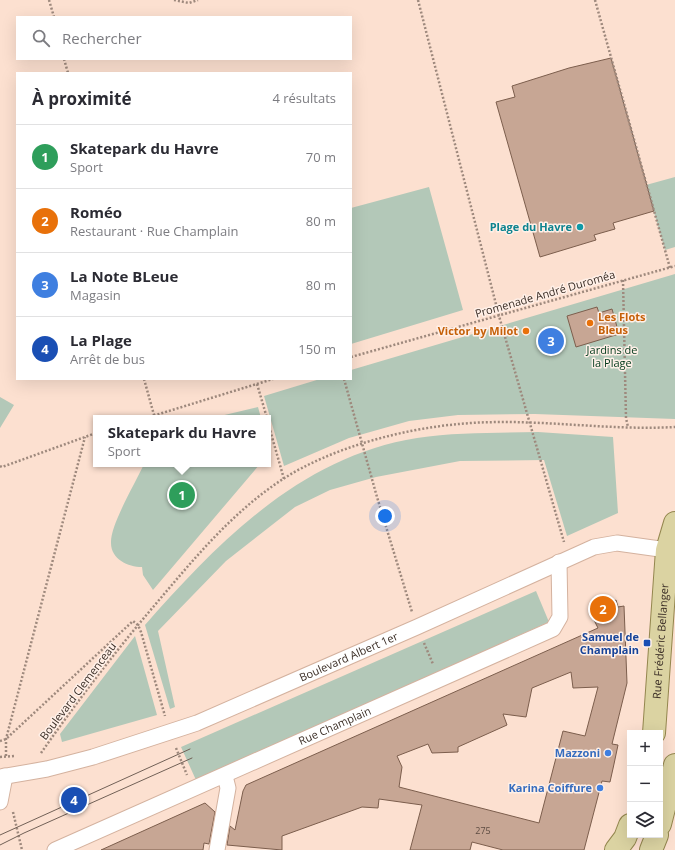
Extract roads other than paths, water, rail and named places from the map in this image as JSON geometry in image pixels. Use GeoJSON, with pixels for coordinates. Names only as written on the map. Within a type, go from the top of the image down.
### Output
{"type":"FeatureCollection","features":[{"type":"Feature","properties":{"kind":"main road"},"geometry":{"type":"LineString","coordinates":[[666,550],[675,523]]}},
{"type":"Feature","properties":{"kind":"main road","name":"Rue Frédéric Bellanger"},"geometry":{"type":"LineString","coordinates":[[654,730],[666,550]]}},
{"type":"Feature","properties":{"kind":"main road"},"geometry":{"type":"LineString","coordinates":[[663,812],[675,765]]}},
{"type":"Feature","properties":{"kind":"main road"},"geometry":{"type":"LineString","coordinates":[[616,850],[627,833]]}},
{"type":"Feature","properties":{"kind":"main road"},"geometry":{"type":"LineString","coordinates":[[651,850],[656,838]]}},
{"type":"Feature","properties":{"kind":"street","name":"Boulevard Albert 1er"},"geometry":{"type":"LineString","coordinates":[[3,776],[47,768],[93,757],[197,723],[417,627],[594,547],[617,543],[666,550]]}},
{"type":"Feature","properties":{"kind":"street","name":"Rue Champlain"},"geometry":{"type":"LineString","coordinates":[[55,850],[225,776],[553,629],[560,617],[564,560]]}},
{"type":"Feature","properties":{"kind":"street"},"geometry":{"type":"LineString","coordinates":[[1,796],[3,776]]}},
{"type":"Feature","properties":{"kind":"street"},"geometry":{"type":"LineString","coordinates":[[217,850],[228,788],[225,776]]}},
{"type":"Feature","properties":{"kind":"tram line"},"geometry":{"type":"LineString","coordinates":[[0,835],[190,749]]}},
{"type":"Feature","properties":{"kind":"tram line"},"geometry":{"type":"LineString","coordinates":[[0,845],[192,758]]}},
{"type":"Feature","properties":{"kind":"place","name":"Plage du Havre"},"geometry":{"type":"Point","coordinates":[580,227]}},
{"type":"Feature","properties":{"kind":"place","name":"Les Flots Bleus"},"geometry":{"type":"Point","coordinates":[590,323]}},
{"type":"Feature","properties":{"kind":"place","name":"Victor by Milot"},"geometry":{"type":"Point","coordinates":[526,331]}},
{"type":"Feature","properties":{"kind":"place","name":"La Note BLeue"},"geometry":{"type":"Point","coordinates":[551,341]}},
{"type":"Feature","properties":{"kind":"place","name":"Skatepark du Havre"},"geometry":{"type":"Point","coordinates":[182,495]}},
{"type":"Feature","properties":{"kind":"place","name":"Roméo"},"geometry":{"type":"Point","coordinates":[603,609]}},
{"type":"Feature","properties":{"kind":"place","name":"Samuel de Champlain"},"geometry":{"type":"Point","coordinates":[647,643]}},
{"type":"Feature","properties":{"kind":"place","name":"Mazzoni"},"geometry":{"type":"Point","coordinates":[608,753]}},
{"type":"Feature","properties":{"kind":"place","name":"Karina Coiffure"},"geometry":{"type":"Point","coordinates":[600,788]}},
{"type":"Feature","properties":{"kind":"place","name":"La Plage"},"geometry":{"type":"Point","coordinates":[74,800]}},
{"type":"Feature","properties":{"kind":"park label","name":"Jardins de la Plage"},"geometry":{"type":"Point","coordinates":[612,356]}}]}
